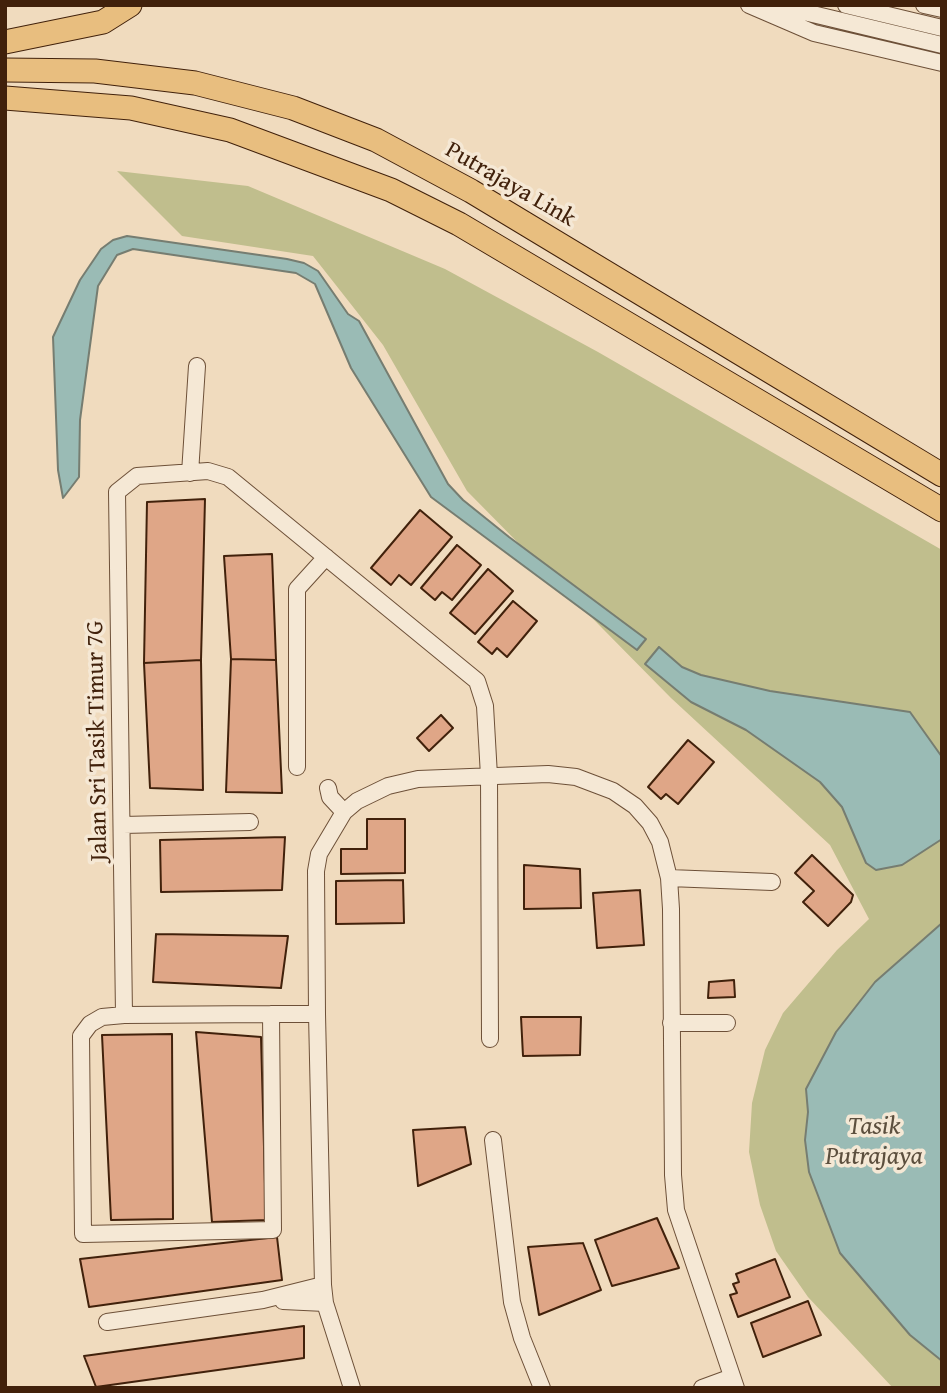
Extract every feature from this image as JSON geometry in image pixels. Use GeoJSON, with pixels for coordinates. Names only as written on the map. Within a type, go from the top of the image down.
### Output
{"type":"FeatureCollection","features":[{"type":"Feature","properties":{"kind":"highway"},"geometry":{"type":"LineString","coordinates":[[5,42],[103,22],[130,5]]}},
{"type":"Feature","properties":{"kind":"highway","name":"Putrajaya Link"},"geometry":{"type":"LineString","coordinates":[[5,70],[95,71],[195,83],[293,108],[376,140],[471,191],[942,475]]}},
{"type":"Feature","properties":{"kind":"highway"},"geometry":{"type":"LineString","coordinates":[[5,98],[79,102],[178,117],[274,144],[391,190],[459,224],[942,510]]}},
{"type":"Feature","properties":{"kind":"street"},"geometry":{"type":"LineString","coordinates":[[749,5],[814,33],[942,63]]}},
{"type":"Feature","properties":{"kind":"street"},"geometry":{"type":"LineString","coordinates":[[775,5],[942,45]]}},
{"type":"Feature","properties":{"kind":"street"},"geometry":{"type":"LineString","coordinates":[[846,5],[942,28]]}},
{"type":"Feature","properties":{"kind":"street"},"geometry":{"type":"LineString","coordinates":[[924,5],[942,9]]}},
{"type":"Feature","properties":{"kind":"street"},"geometry":{"type":"LineString","coordinates":[[197,366],[190,473],[208,471],[228,477],[477,681],[485,706],[489,776],[490,1039]]}},
{"type":"Feature","properties":{"kind":"street","name":"Jalan Sri Tasik Timur 7G"},"geometry":{"type":"LineString","coordinates":[[124,1015],[117,492],[137,476],[190,473]]}},
{"type":"Feature","properties":{"kind":"street"},"geometry":{"type":"LineString","coordinates":[[297,767],[297,589],[326,556]]}},
{"type":"Feature","properties":{"kind":"street"},"geometry":{"type":"LineString","coordinates":[[352,1388],[325,1303],[324,1285],[316,871],[325,841],[345,812],[363,797],[401,782],[548,774],[576,777],[613,791],[635,806],[650,823],[660,842],[669,878],[673,1175],[676,1210],[734,1382],[702,1388]]}},
{"type":"Feature","properties":{"kind":"street"},"geometry":{"type":"LineString","coordinates":[[328,788],[330,797],[345,812]]}},
{"type":"Feature","properties":{"kind":"street"},"geometry":{"type":"LineString","coordinates":[[123,825],[250,822]]}},
{"type":"Feature","properties":{"kind":"street"},"geometry":{"type":"LineString","coordinates":[[669,878],[772,882]]}},
{"type":"Feature","properties":{"kind":"street"},"geometry":{"type":"LineString","coordinates":[[271,1014],[274,1226],[269,1232],[83,1234],[81,1036],[90,1024],[102,1017],[124,1015],[271,1014],[317,1014]]}},
{"type":"Feature","properties":{"kind":"street"},"geometry":{"type":"LineString","coordinates":[[671,1023],[727,1023]]}},
{"type":"Feature","properties":{"kind":"street"},"geometry":{"type":"LineString","coordinates":[[493,1140],[512,1301],[522,1338],[542,1388]]}},
{"type":"Feature","properties":{"kind":"street"},"geometry":{"type":"LineString","coordinates":[[107,1322],[263,1300],[324,1285]]}},
{"type":"Feature","properties":{"kind":"street"},"geometry":{"type":"LineString","coordinates":[[263,1300],[325,1303]]}},
{"type":"Feature","properties":{"kind":"shaded area"},"geometry":{"type":"Polygon","coordinates":[[[117,171],[248,186],[445,269],[598,352],[942,550],[942,923],[875,982],[836,1032],[806,1089],[808,1112],[805,1140],[870,1288],[910,1335],[942,1361],[942,1388],[893,1388],[808,1297],[776,1251],[760,1205],[749,1152],[752,1103],[765,1050],[783,1013],[837,950],[869,919],[830,845],[671,698],[467,491],[383,345],[313,256],[182,236],[117,171]]]}},
{"type":"Feature","properties":{"kind":"water"},"geometry":{"type":"Polygon","coordinates":[[[127,236],[287,259],[304,263],[318,271],[348,314],[359,321],[448,484],[463,500],[509,537],[646,639],[637,650],[431,497],[351,368],[315,284],[296,273],[133,249],[117,255],[98,286],[80,420],[79,477],[63,498],[58,470],[53,337],[80,280],[101,249],[113,240],[127,236]]]}},
{"type":"Feature","properties":{"kind":"water"},"geometry":{"type":"Polygon","coordinates":[[[659,647],[682,667],[701,675],[770,691],[910,712],[942,757],[942,839],[902,865],[876,870],[866,863],[842,807],[820,782],[746,730],[691,702],[645,664],[659,647]]]}},
{"type":"Feature","properties":{"kind":"water","name":"Tasik Putrajaya"},"geometry":{"type":"Polygon","coordinates":[[[942,923],[942,1361],[910,1335],[840,1253],[809,1172],[805,1140],[808,1112],[806,1089],[836,1032],[875,982],[942,923]]]}},
{"type":"Feature","properties":{"kind":"building"},"geometry":{"type":"Polygon","coordinates":[[[205,499],[201,660],[144,663],[147,502],[205,499]]]}},
{"type":"Feature","properties":{"kind":"building"},"geometry":{"type":"Polygon","coordinates":[[[420,510],[452,537],[411,585],[399,575],[391,585],[371,568],[420,510]]]}},
{"type":"Feature","properties":{"kind":"building"},"geometry":{"type":"Polygon","coordinates":[[[457,545],[481,565],[452,600],[442,592],[435,600],[421,588],[457,545]]]}},
{"type":"Feature","properties":{"kind":"building"},"geometry":{"type":"Polygon","coordinates":[[[272,554],[276,660],[231,659],[224,556],[272,554]]]}},
{"type":"Feature","properties":{"kind":"building"},"geometry":{"type":"Polygon","coordinates":[[[488,569],[513,591],[475,634],[450,613],[488,569]]]}},
{"type":"Feature","properties":{"kind":"building"},"geometry":{"type":"Polygon","coordinates":[[[513,601],[537,621],[507,657],[497,648],[492,654],[478,642],[513,601]]]}},
{"type":"Feature","properties":{"kind":"building"},"geometry":{"type":"Polygon","coordinates":[[[231,659],[276,660],[282,793],[226,792],[231,659]]]}},
{"type":"Feature","properties":{"kind":"building"},"geometry":{"type":"Polygon","coordinates":[[[201,660],[203,790],[150,788],[144,663],[201,660]]]}},
{"type":"Feature","properties":{"kind":"building"},"geometry":{"type":"Polygon","coordinates":[[[441,715],[453,728],[429,751],[417,738],[441,715]]]}},
{"type":"Feature","properties":{"kind":"building"},"geometry":{"type":"Polygon","coordinates":[[[688,740],[714,762],[678,804],[666,794],[661,799],[648,787],[688,740]]]}},
{"type":"Feature","properties":{"kind":"building"},"geometry":{"type":"Polygon","coordinates":[[[367,819],[405,819],[405,873],[341,874],[341,849],[367,849],[367,819]]]}},
{"type":"Feature","properties":{"kind":"building"},"geometry":{"type":"Polygon","coordinates":[[[285,837],[282,890],[161,892],[160,840],[285,837]]]}},
{"type":"Feature","properties":{"kind":"building"},"geometry":{"type":"Polygon","coordinates":[[[812,855],[853,895],[851,902],[828,926],[803,902],[814,891],[795,873],[812,855]]]}},
{"type":"Feature","properties":{"kind":"building"},"geometry":{"type":"Polygon","coordinates":[[[524,865],[580,869],[581,908],[524,909],[524,865]]]}},
{"type":"Feature","properties":{"kind":"building"},"geometry":{"type":"Polygon","coordinates":[[[403,880],[404,923],[336,924],[336,881],[403,880]]]}},
{"type":"Feature","properties":{"kind":"building"},"geometry":{"type":"Polygon","coordinates":[[[640,890],[644,945],[597,948],[593,893],[640,890]]]}},
{"type":"Feature","properties":{"kind":"building"},"geometry":{"type":"Polygon","coordinates":[[[156,934],[288,936],[281,988],[153,982],[156,934]]]}},
{"type":"Feature","properties":{"kind":"building"},"geometry":{"type":"Polygon","coordinates":[[[734,980],[735,997],[708,998],[709,982],[734,980]]]}},
{"type":"Feature","properties":{"kind":"building"},"geometry":{"type":"Polygon","coordinates":[[[521,1017],[581,1017],[580,1055],[523,1056],[521,1017]]]}},
{"type":"Feature","properties":{"kind":"building"},"geometry":{"type":"Polygon","coordinates":[[[196,1032],[261,1037],[266,1220],[212,1222],[196,1032]]]}},
{"type":"Feature","properties":{"kind":"building"},"geometry":{"type":"Polygon","coordinates":[[[172,1034],[173,1219],[111,1220],[102,1035],[172,1034]]]}},
{"type":"Feature","properties":{"kind":"building"},"geometry":{"type":"Polygon","coordinates":[[[465,1127],[471,1164],[418,1186],[413,1130],[465,1127]]]}},
{"type":"Feature","properties":{"kind":"building"},"geometry":{"type":"Polygon","coordinates":[[[657,1218],[679,1268],[612,1286],[595,1240],[657,1218]]]}},
{"type":"Feature","properties":{"kind":"building"},"geometry":{"type":"Polygon","coordinates":[[[277,1237],[282,1280],[89,1307],[80,1259],[277,1237]]]}},
{"type":"Feature","properties":{"kind":"building"},"geometry":{"type":"Polygon","coordinates":[[[583,1243],[601,1290],[539,1315],[528,1247],[583,1243]]]}},
{"type":"Feature","properties":{"kind":"building"},"geometry":{"type":"Polygon","coordinates":[[[775,1259],[790,1297],[738,1317],[730,1295],[737,1293],[733,1284],[739,1282],[736,1274],[775,1259]]]}},
{"type":"Feature","properties":{"kind":"building"},"geometry":{"type":"Polygon","coordinates":[[[808,1301],[821,1335],[763,1357],[751,1323],[808,1301]]]}},
{"type":"Feature","properties":{"kind":"building"},"geometry":{"type":"Polygon","coordinates":[[[304,1326],[304,1358],[96,1387],[84,1356],[304,1326]]]}}]}
